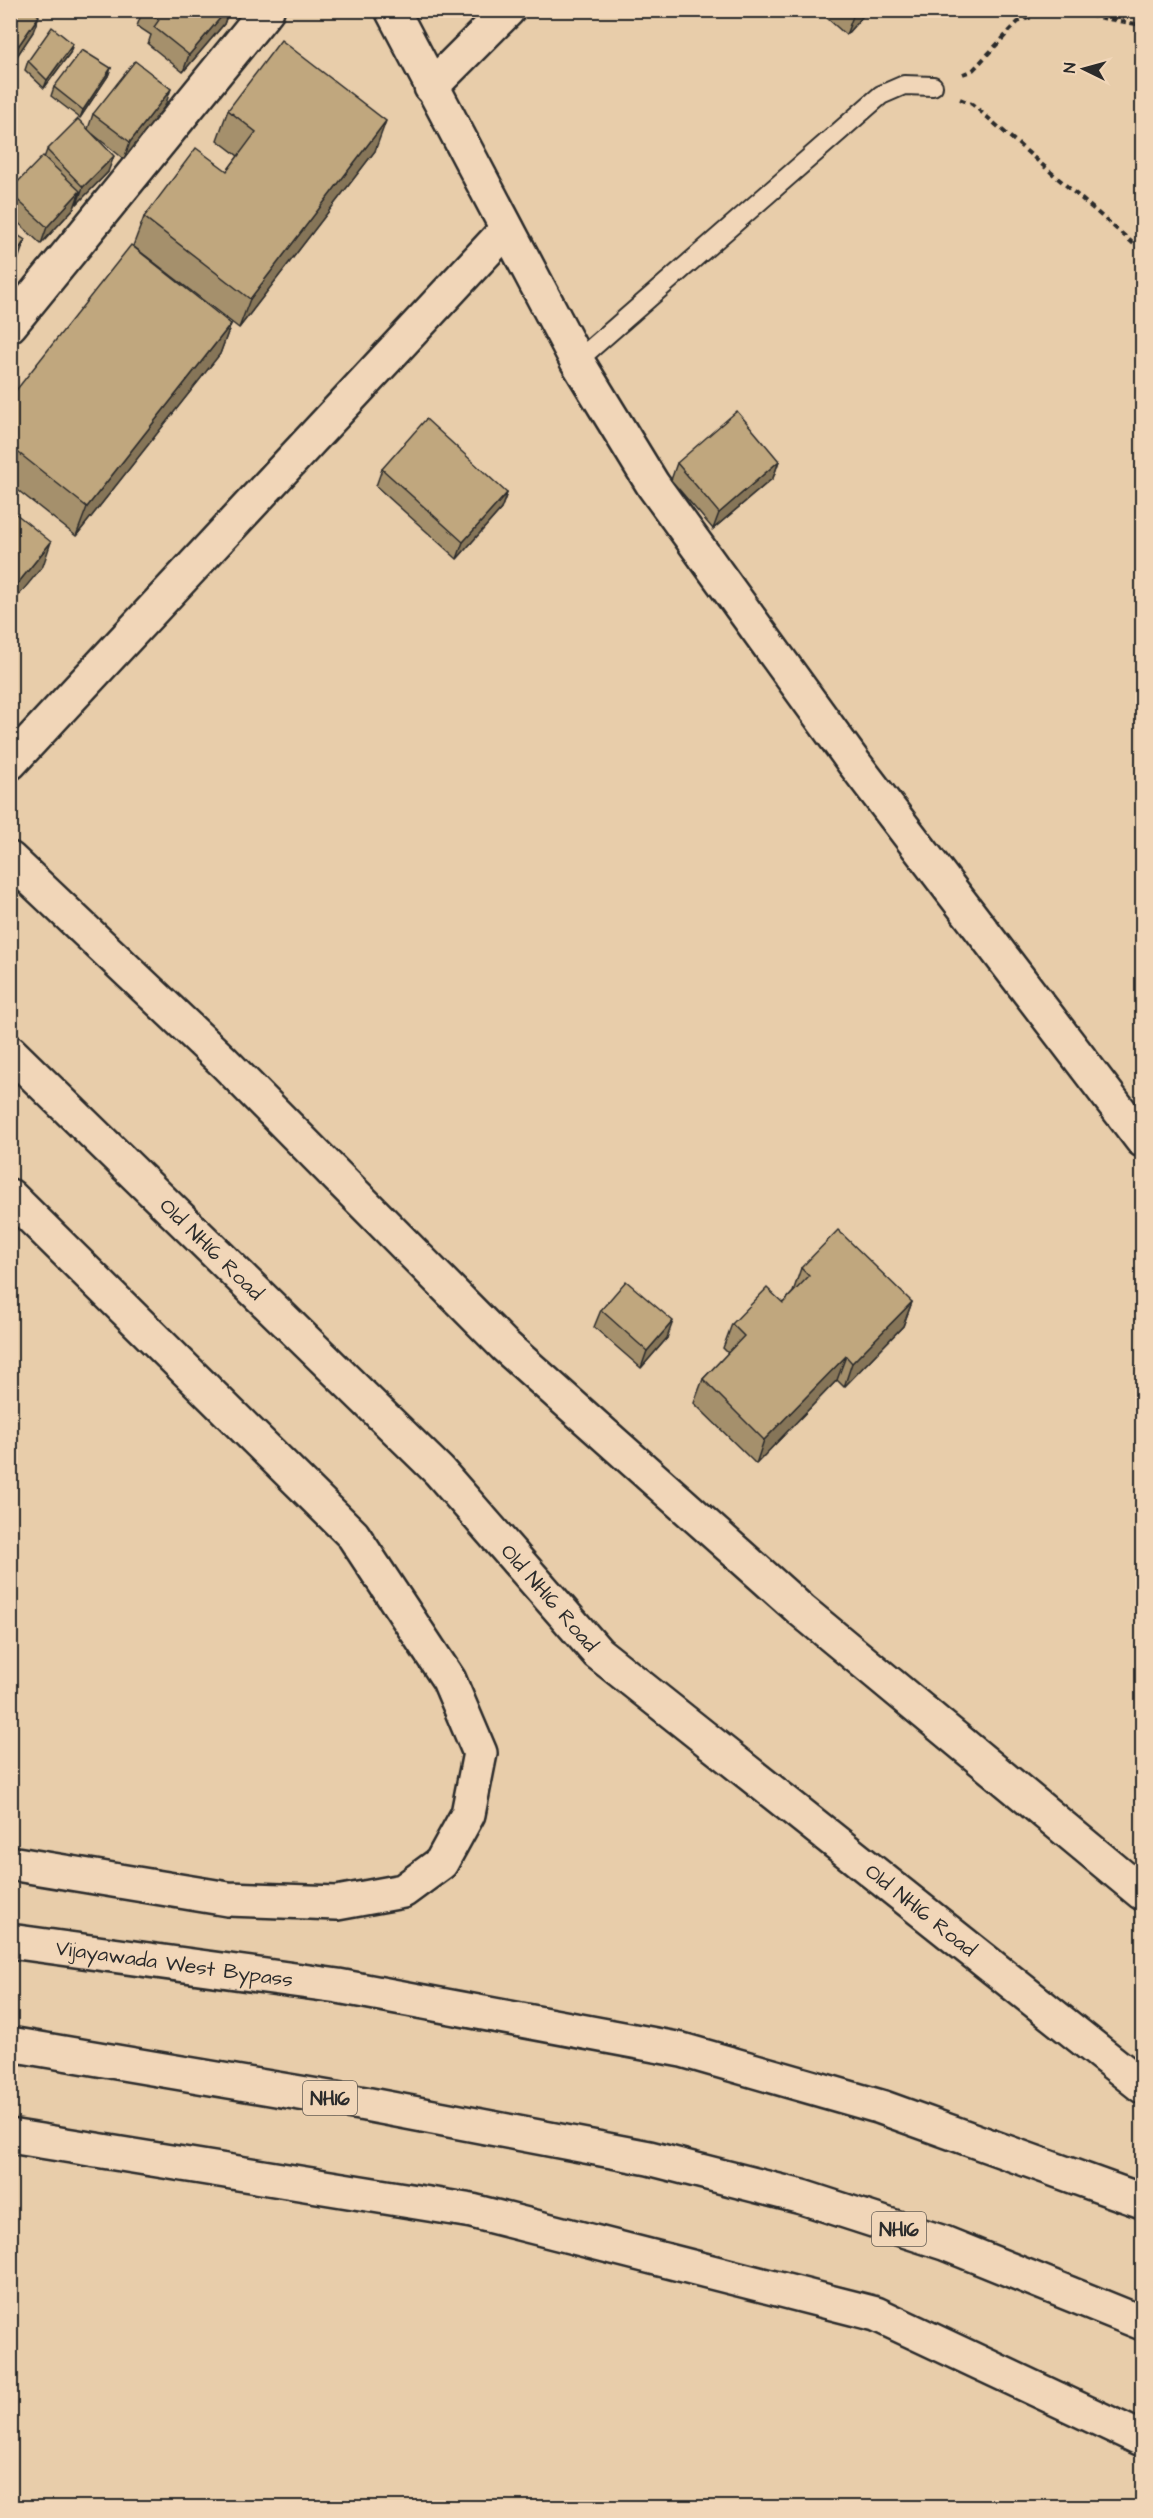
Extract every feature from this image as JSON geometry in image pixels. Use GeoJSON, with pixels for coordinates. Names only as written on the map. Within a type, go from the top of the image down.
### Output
{"type":"FeatureCollection","features":[{"type":"Feature","properties":{"kind":"main road"},"geometry":{"type":"LineString","coordinates":[[10,325],[267,10]]}},
{"type":"Feature","properties":{"kind":"main road"},"geometry":{"type":"LineString","coordinates":[[393,10],[431,87],[577,361],[653,485],[840,744],[1143,1140]]}},
{"type":"Feature","properties":{"kind":"main road"},"geometry":{"type":"LineString","coordinates":[[431,87],[508,10]]}},
{"type":"Feature","properties":{"kind":"main road"},"geometry":{"type":"LineString","coordinates":[[10,763],[507,229]]}},
{"type":"Feature","properties":{"kind":"main road"},"geometry":{"type":"LineString","coordinates":[[10,859],[224,1062],[505,1346],[801,1610],[1143,1893]]}},
{"type":"Feature","properties":{"kind":"main road","name":"Old NH16 Road"},"geometry":{"type":"LineString","coordinates":[[10,1052],[439,1471],[598,1653],[1143,2086]]}},
{"type":"Feature","properties":{"kind":"main road"},"geometry":{"type":"LineString","coordinates":[[10,1196],[353,1535],[449,1680],[480,1753],[468,1814],[441,1863],[403,1891],[337,1903],[228,1899],[10,1863]]}},
{"type":"Feature","properties":{"kind":"main road","name":"Vijayawada West Bypass"},"geometry":{"type":"LineString","coordinates":[[10,1941],[338,1986],[682,2050],[881,2107],[1143,2201]]}},
{"type":"Feature","properties":{"kind":"main road","name":"NH16"},"geometry":{"type":"LineString","coordinates":[[10,2044],[365,2104],[649,2158],[802,2196],[922,2236],[1143,2323]]}},
{"type":"Feature","properties":{"kind":"main road"},"geometry":{"type":"LineString","coordinates":[[10,2136],[472,2211],[876,2314],[1143,2439]]}},
{"type":"Feature","properties":{"kind":"lane"},"geometry":{"type":"LineString","coordinates":[[577,361],[880,95],[904,85],[933,86]]}},
{"type":"Feature","properties":{"kind":"path"},"geometry":{"type":"LineString","coordinates":[[933,86],[973,69],[1018,22],[1050,10]]}},
{"type":"Feature","properties":{"kind":"path"},"geometry":{"type":"LineString","coordinates":[[1058,10],[1136,24],[1143,21]]}},
{"type":"Feature","properties":{"kind":"path"},"geometry":{"type":"LineString","coordinates":[[933,86],[972,104],[1143,250]]}},
{"type":"Feature","properties":{"kind":"building"},"geometry":{"type":"Polygon","coordinates":[[[10,10],[32,10],[39,16],[19,45],[10,39],[10,10]]]}},
{"type":"Feature","properties":{"kind":"building"},"geometry":{"type":"Polygon","coordinates":[[[145,10],[227,10],[189,55],[154,27],[159,20],[145,10]]]}},
{"type":"Feature","properties":{"kind":"building"},"geometry":{"type":"Polygon","coordinates":[[[52,27],[73,44],[47,80],[28,61],[52,27]]]}},
{"type":"Feature","properties":{"kind":"building"},"geometry":{"type":"Polygon","coordinates":[[[281,40],[386,121],[250,299],[144,217],[196,148],[227,171],[256,132],[228,110],[281,40]]]}},
{"type":"Feature","properties":{"kind":"building"},"geometry":{"type":"Polygon","coordinates":[[[82,50],[111,68],[83,110],[54,87],[82,50]]]}},
{"type":"Feature","properties":{"kind":"building"},"geometry":{"type":"Polygon","coordinates":[[[135,61],[171,89],[130,142],[93,114],[135,61]]]}},
{"type":"Feature","properties":{"kind":"building"},"geometry":{"type":"Polygon","coordinates":[[[78,119],[114,156],[83,187],[47,150],[78,119]]]}},
{"type":"Feature","properties":{"kind":"building"},"geometry":{"type":"Polygon","coordinates":[[[43,156],[80,191],[47,227],[10,193],[10,190],[43,156]]]}},
{"type":"Feature","properties":{"kind":"building"},"geometry":{"type":"Polygon","coordinates":[[[10,230],[25,240],[10,263],[10,230]]]}},
{"type":"Feature","properties":{"kind":"building"},"geometry":{"type":"Polygon","coordinates":[[[131,245],[231,324],[87,507],[10,446],[10,398],[131,245]]]}},
{"type":"Feature","properties":{"kind":"building"},"geometry":{"type":"Polygon","coordinates":[[[737,411],[779,461],[719,513],[677,463],[737,411]]]}},
{"type":"Feature","properties":{"kind":"building"},"geometry":{"type":"Polygon","coordinates":[[[426,419],[507,493],[463,542],[382,469],[426,419]]]}},
{"type":"Feature","properties":{"kind":"building"},"geometry":{"type":"Polygon","coordinates":[[[10,509],[51,542],[10,593],[10,509]]]}},
{"type":"Feature","properties":{"kind":"building"},"geometry":{"type":"Polygon","coordinates":[[[838,1230],[912,1302],[852,1363],[846,1356],[764,1440],[703,1379],[744,1336],[732,1324],[767,1288],[783,1303],[809,1276],[801,1268],[838,1230]]]}},
{"type":"Feature","properties":{"kind":"building"},"geometry":{"type":"Polygon","coordinates":[[[626,1281],[673,1321],[647,1351],[601,1310],[626,1281]]]}}]}
